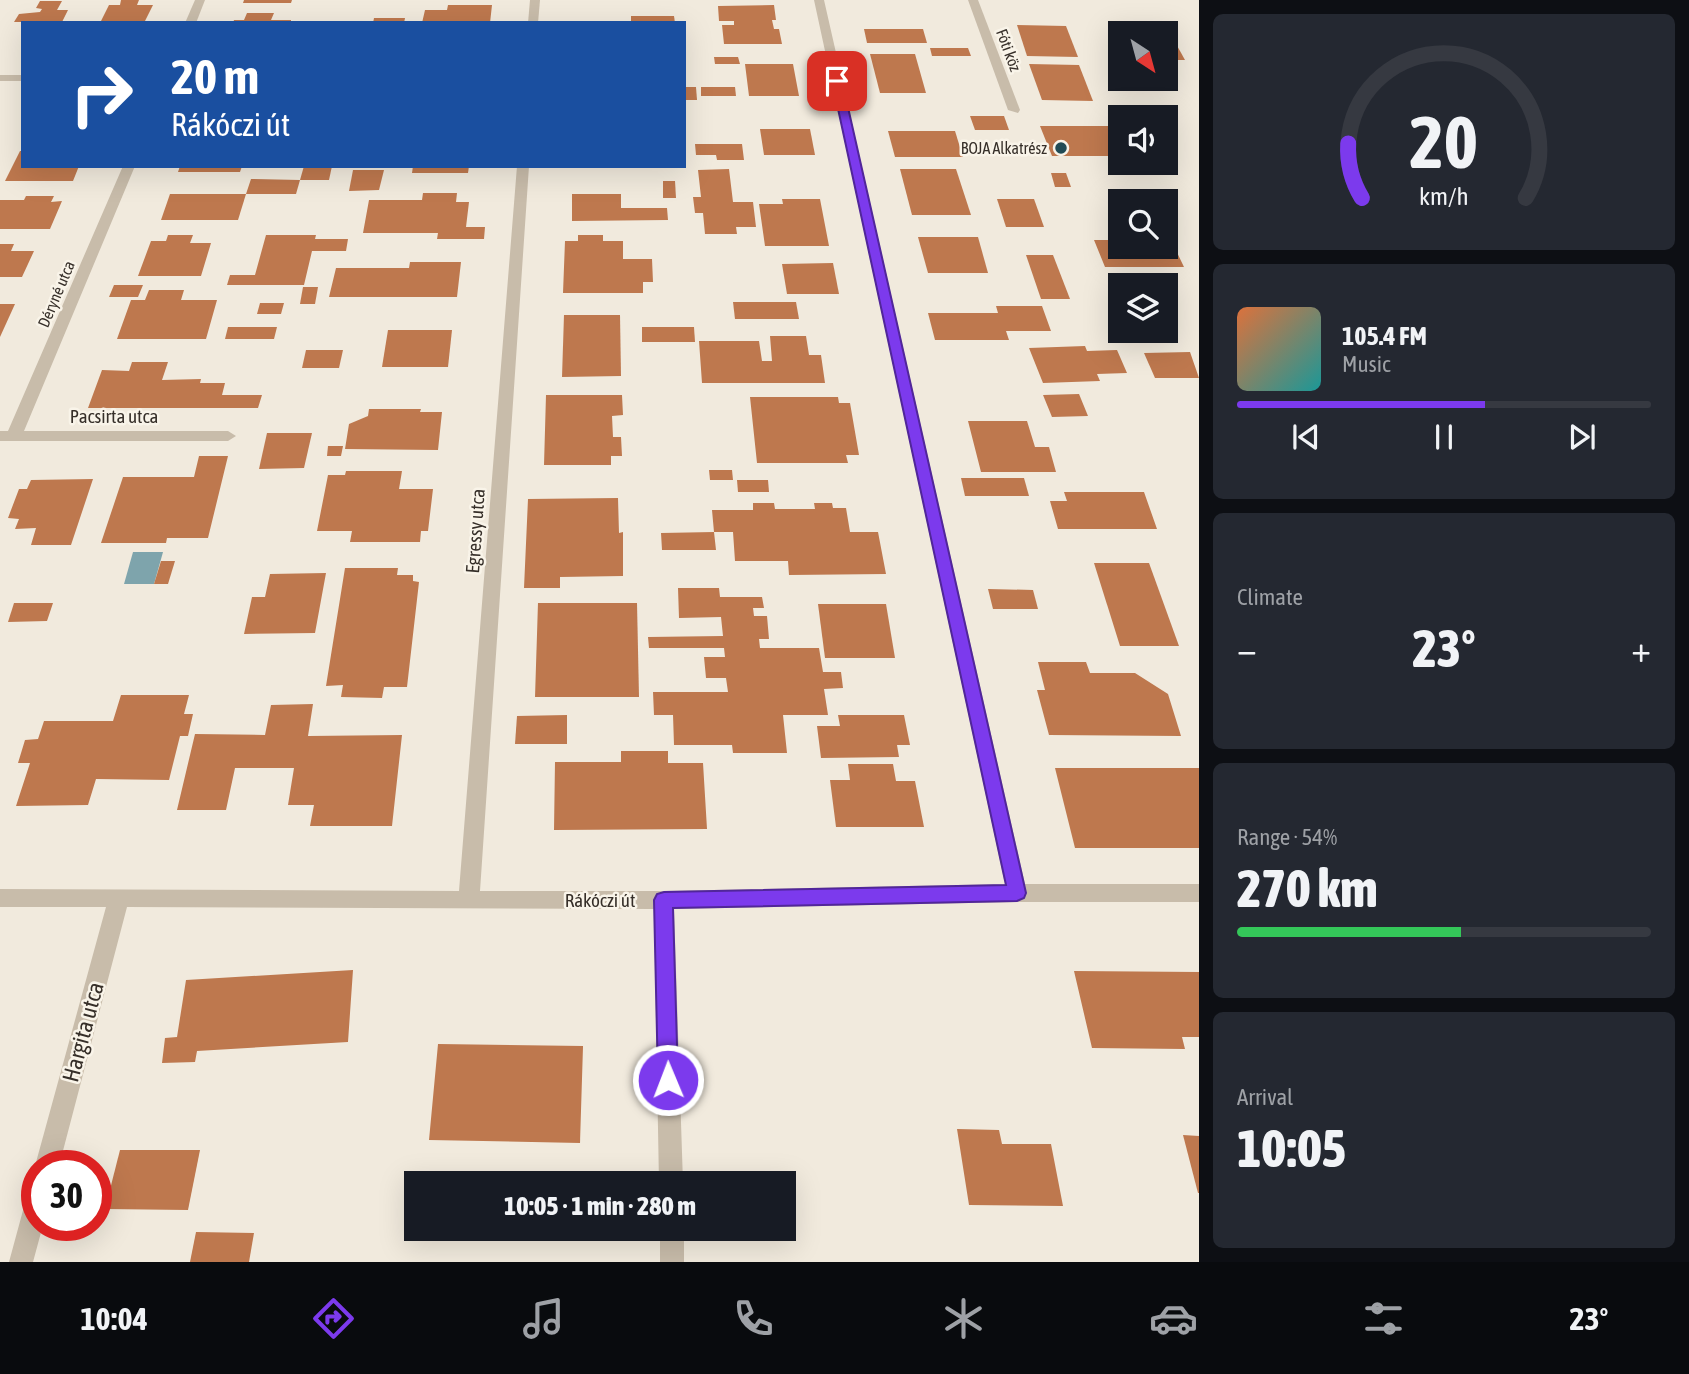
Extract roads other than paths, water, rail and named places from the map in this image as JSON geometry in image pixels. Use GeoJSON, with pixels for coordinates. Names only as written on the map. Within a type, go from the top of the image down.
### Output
{"type":"FeatureCollection","features":[{"type":"Feature","properties":{"kind":"street"},"geometry":{"type":"LineString","coordinates":[[191,21],[200,0]]}},
{"type":"Feature","properties":{"kind":"street"},"geometry":{"type":"LineString","coordinates":[[533,21],[535,0]]}},
{"type":"Feature","properties":{"kind":"street"},"geometry":{"type":"LineString","coordinates":[[819,0],[1017,893]]}},
{"type":"Feature","properties":{"kind":"street","name":"Fóti köz"},"geometry":{"type":"LineString","coordinates":[[973,0],[1014,110]]}},
{"type":"Feature","properties":{"kind":"street"},"geometry":{"type":"LineString","coordinates":[[0,78],[21,78]]}},
{"type":"Feature","properties":{"kind":"street","name":"Déryné utca"},"geometry":{"type":"LineString","coordinates":[[7,436],[128,168]]}},
{"type":"Feature","properties":{"kind":"street","name":"Egressy utca"},"geometry":{"type":"LineString","coordinates":[[469,899],[523,168]]}},
{"type":"Feature","properties":{"kind":"street","name":"Pacsirta utca"},"geometry":{"type":"LineString","coordinates":[[7,436],[228,436]]}},
{"type":"Feature","properties":{"kind":"street","name":"Rákóczi út"},"geometry":{"type":"LineString","coordinates":[[0,898],[664,900],[1017,893],[1199,893]]}},
{"type":"Feature","properties":{"kind":"street","name":"Hargita utca"},"geometry":{"type":"LineString","coordinates":[[51,1150],[119,898]]}},
{"type":"Feature","properties":{"kind":"street"},"geometry":{"type":"LineString","coordinates":[[664,900],[670,1171]]}},
{"type":"Feature","properties":{"kind":"street"},"geometry":{"type":"LineString","coordinates":[[21,1262],[27,1241]]}},
{"type":"Feature","properties":{"kind":"street"},"geometry":{"type":"LineString","coordinates":[[672,1241],[672,1262]]}},
{"type":"Feature","properties":{"kind":"water"},"geometry":{"type":"Polygon","coordinates":[[[133,552],[163,552],[154,584],[124,584],[133,552]]]}},
{"type":"Feature","properties":{"kind":"place","name":"BOJA Alkatrész"},"geometry":{"type":"Point","coordinates":[1061,148]}}]}
